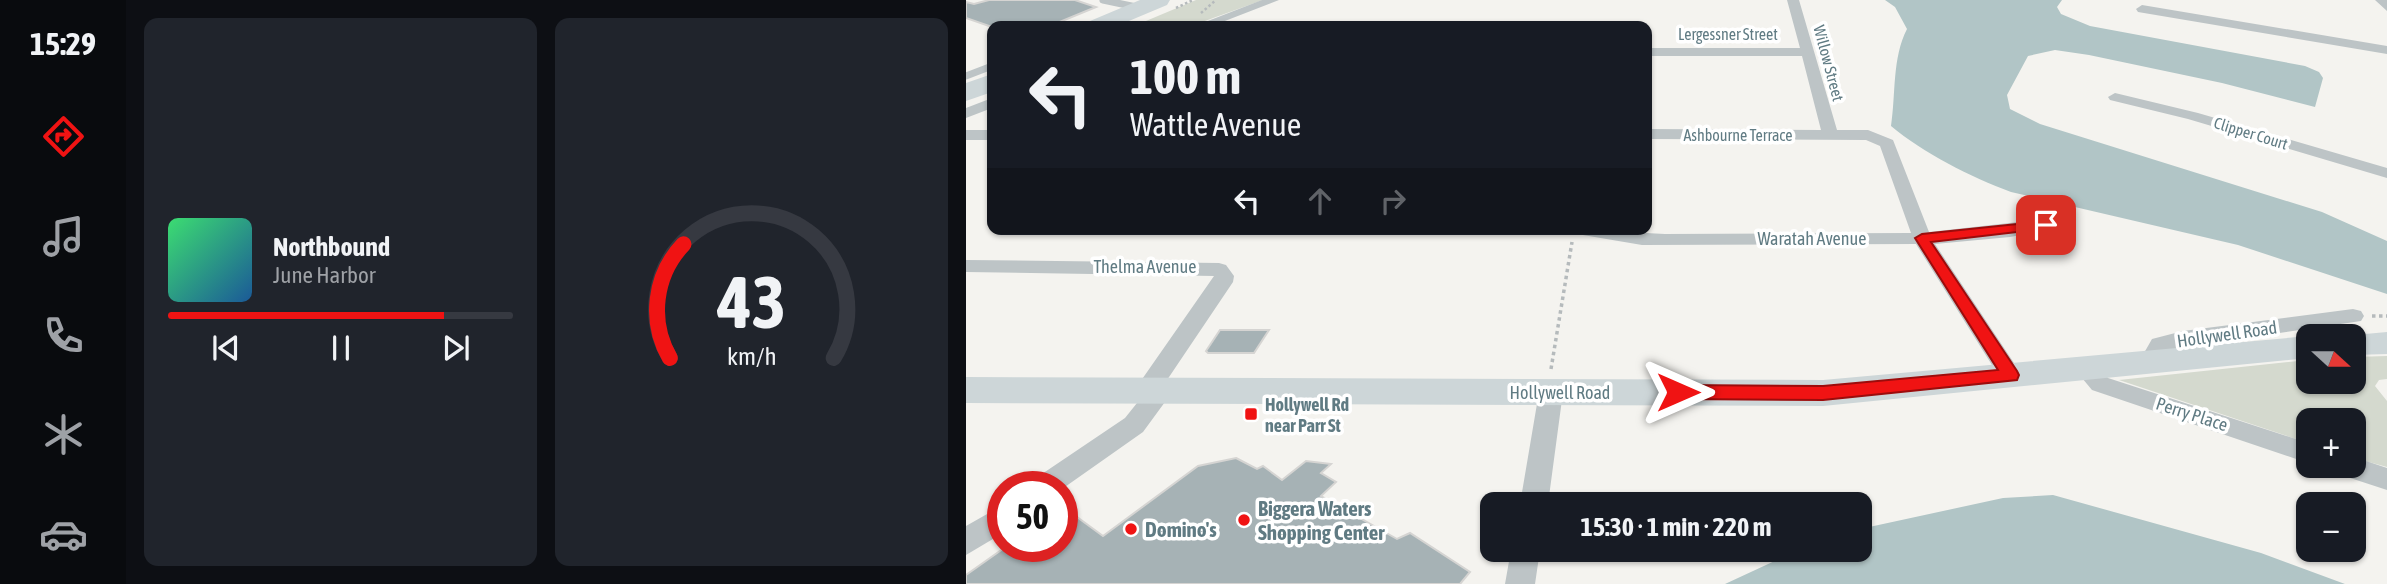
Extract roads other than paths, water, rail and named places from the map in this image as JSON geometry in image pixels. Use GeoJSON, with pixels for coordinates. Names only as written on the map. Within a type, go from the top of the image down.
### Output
{"type":"FeatureCollection","features":[{"type":"Feature","properties":{"kind":"highway"},"geometry":{"type":"LineString","coordinates":[[1131,21],[1180,0]]}},
{"type":"Feature","properties":{"kind":"highway"},"geometry":{"type":"LineString","coordinates":[[1110,21],[1150,4]]}},
{"type":"Feature","properties":{"kind":"highway"},"geometry":{"type":"LineString","coordinates":[[966,83],[987,74]]}},
{"type":"Feature","properties":{"kind":"highway"},"geometry":{"type":"LineString","coordinates":[[966,93],[987,84]]}},
{"type":"Feature","properties":{"kind":"main road","name":"Hollywell Road"},"geometry":{"type":"LineString","coordinates":[[2366,335],[2387,343]]}},
{"type":"Feature","properties":{"kind":"main road","name":"Hollywell Road"},"geometry":{"type":"LineString","coordinates":[[966,390],[1823,393],[2084,366],[2296,348]]}},
{"type":"Feature","properties":{"kind":"street"},"geometry":{"type":"LineString","coordinates":[[1215,21],[1273,0]]}},
{"type":"Feature","properties":{"kind":"street","name":"Willow Street"},"geometry":{"type":"LineString","coordinates":[[1793,0],[1830,135]]}},
{"type":"Feature","properties":{"kind":"street"},"geometry":{"type":"LineString","coordinates":[[2381,0],[2387,8]]}},
{"type":"Feature","properties":{"kind":"street"},"geometry":{"type":"LineString","coordinates":[[2142,9],[2387,50]]}},
{"type":"Feature","properties":{"kind":"street","name":"Lergessner Street"},"geometry":{"type":"LineString","coordinates":[[1652,52],[1809,52]]}},
{"type":"Feature","properties":{"kind":"street","name":"Clipper Court"},"geometry":{"type":"LineString","coordinates":[[2115,97],[2193,116],[2387,173]]}},
{"type":"Feature","properties":{"kind":"street"},"geometry":{"type":"LineString","coordinates":[[966,113],[987,105]]}},
{"type":"Feature","properties":{"kind":"street","name":"Ashbourne Terrace"},"geometry":{"type":"LineString","coordinates":[[1652,134],[1868,135],[1887,143],[1922,238],[2010,375]]}},
{"type":"Feature","properties":{"kind":"street"},"geometry":{"type":"LineString","coordinates":[[966,135],[987,135]]}},
{"type":"Feature","properties":{"kind":"street","name":"Waratah Avenue"},"geometry":{"type":"LineString","coordinates":[[1575,236],[1660,239],[1922,238],[2046,225]]}},
{"type":"Feature","properties":{"kind":"street","name":"Thelma Avenue"},"geometry":{"type":"LineString","coordinates":[[966,266],[1219,269],[1224,276],[1223,282],[1154,391]]}},
{"type":"Feature","properties":{"kind":"street","name":"Hollywell Road"},"geometry":{"type":"LineString","coordinates":[[2152,360],[2161,345],[2183,339],[2296,333]]}},
{"type":"Feature","properties":{"kind":"street","name":"Perry Place"},"geometry":{"type":"LineString","coordinates":[[2084,366],[2100,384],[2296,449]]}},
{"type":"Feature","properties":{"kind":"street"},"geometry":{"type":"LineString","coordinates":[[1068,471],[1134,425],[1154,391]]}},
{"type":"Feature","properties":{"kind":"street"},"geometry":{"type":"LineString","coordinates":[[1536,492],[1552,392]]}},
{"type":"Feature","properties":{"kind":"street"},"geometry":{"type":"LineString","coordinates":[[2366,472],[2387,479]]}},
{"type":"Feature","properties":{"kind":"street"},"geometry":{"type":"LineString","coordinates":[[966,542],[987,528]]}},
{"type":"Feature","properties":{"kind":"street"},"geometry":{"type":"LineString","coordinates":[[1520,584],[1524,562]]}},
{"type":"Feature","properties":{"kind":"lane"},"geometry":{"type":"LineString","coordinates":[[1103,0],[1150,4]]}},
{"type":"Feature","properties":{"kind":"lane"},"geometry":{"type":"LineString","coordinates":[[966,76],[987,68]]}},
{"type":"Feature","properties":{"kind":"place","name":"Hollywell Rd near Parr St"},"geometry":{"type":"Point","coordinates":[1251,414]}},
{"type":"Feature","properties":{"kind":"place","name":"Biggera Waters Shopping Center"},"geometry":{"type":"Point","coordinates":[1244,520]}},
{"type":"Feature","properties":{"kind":"place","name":"Domino's"},"geometry":{"type":"Point","coordinates":[1131,529]}}]}
